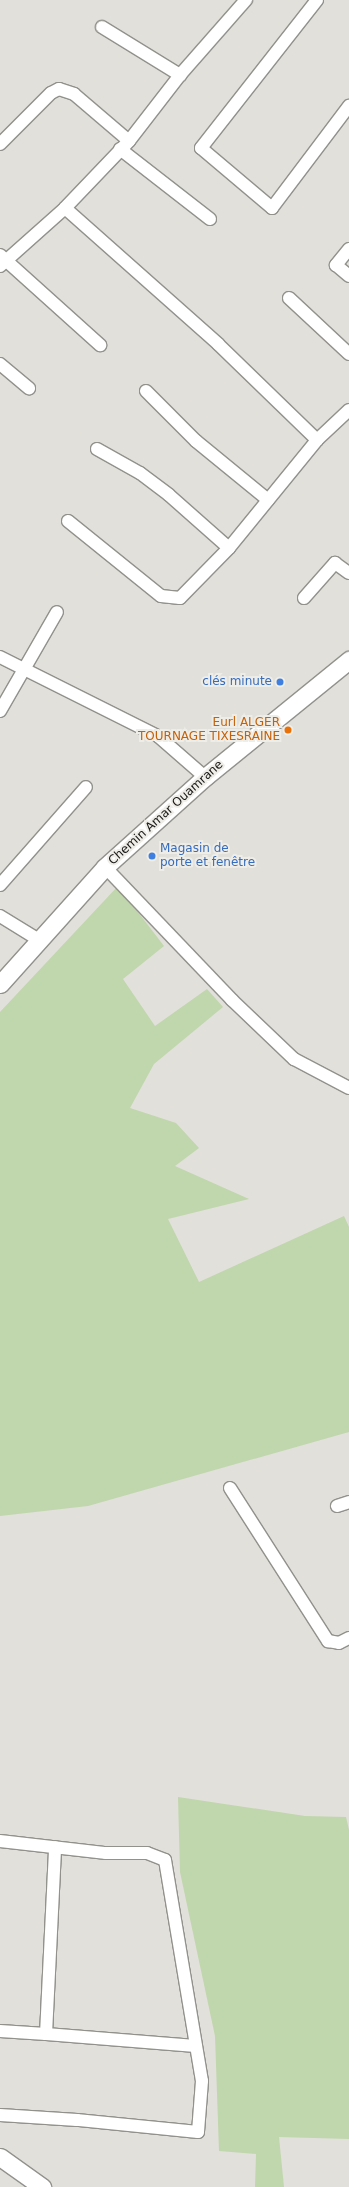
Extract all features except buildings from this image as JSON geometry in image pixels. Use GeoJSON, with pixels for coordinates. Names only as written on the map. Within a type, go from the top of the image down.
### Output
{"type":"FeatureCollection","features":[{"type":"Feature","properties":{"kind":"main road","name":"Chemin Amar Ouamrane"},"geometry":{"type":"LineString","coordinates":[[0,984],[105,867],[205,777],[349,660]]}},
{"type":"Feature","properties":{"kind":"main road"},"geometry":{"type":"LineString","coordinates":[[0,2158],[42,2187]]}},
{"type":"Feature","properties":{"kind":"street"},"geometry":{"type":"LineString","coordinates":[[100,345],[2,261],[65,208],[125,145],[180,76],[246,0]]}},
{"type":"Feature","properties":{"kind":"street"},"geometry":{"type":"LineString","coordinates":[[317,0],[201,148],[272,208],[349,106]]}},
{"type":"Feature","properties":{"kind":"street"},"geometry":{"type":"LineString","coordinates":[[102,27],[180,76]]}},
{"type":"Feature","properties":{"kind":"street"},"geometry":{"type":"LineString","coordinates":[[0,144],[51,93],[59,89],[74,94],[125,145],[210,219]]}},
{"type":"Feature","properties":{"kind":"street"},"geometry":{"type":"LineString","coordinates":[[65,208],[218,344],[318,440]]}},
{"type":"Feature","properties":{"kind":"street"},"geometry":{"type":"LineString","coordinates":[[349,249],[336,265],[349,276]]}},
{"type":"Feature","properties":{"kind":"street"},"geometry":{"type":"LineString","coordinates":[[289,298],[349,354]]}},
{"type":"Feature","properties":{"kind":"street"},"geometry":{"type":"LineString","coordinates":[[0,364],[29,388]]}},
{"type":"Feature","properties":{"kind":"street"},"geometry":{"type":"LineString","coordinates":[[146,391],[196,441],[268,500]]}},
{"type":"Feature","properties":{"kind":"street"},"geometry":{"type":"LineString","coordinates":[[68,521],[161,596],[180,598],[229,548],[318,440],[349,410]]}},
{"type":"Feature","properties":{"kind":"street"},"geometry":{"type":"LineString","coordinates":[[96,449],[140,473],[169,494],[229,548]]}},
{"type":"Feature","properties":{"kind":"street"},"geometry":{"type":"LineString","coordinates":[[304,598],[335,563],[349,573]]}},
{"type":"Feature","properties":{"kind":"street"},"geometry":{"type":"LineString","coordinates":[[0,711],[57,612]]}},
{"type":"Feature","properties":{"kind":"street"},"geometry":{"type":"LineString","coordinates":[[0,657],[24,671],[158,736],[205,777]]}},
{"type":"Feature","properties":{"kind":"street"},"geometry":{"type":"LineString","coordinates":[[0,885],[86,787]]}},
{"type":"Feature","properties":{"kind":"street"},"geometry":{"type":"LineString","coordinates":[[105,867],[232,1000],[294,1059],[349,1088]]}},
{"type":"Feature","properties":{"kind":"street"},"geometry":{"type":"LineString","coordinates":[[0,916],[39,940]]}},
{"type":"Feature","properties":{"kind":"street"},"geometry":{"type":"LineString","coordinates":[[230,1488],[328,1641],[339,1643],[349,1638]]}},
{"type":"Feature","properties":{"kind":"street"},"geometry":{"type":"LineString","coordinates":[[337,1506],[349,1502]]}},
{"type":"Feature","properties":{"kind":"street"},"geometry":{"type":"LineString","coordinates":[[0,1841],[106,1853],[147,1853],[165,1860],[202,2081],[198,2132],[77,2120],[0,2115]]}},
{"type":"Feature","properties":{"kind":"street"},"geometry":{"type":"LineString","coordinates":[[46,2034],[55,1848]]}},
{"type":"Feature","properties":{"kind":"street"},"geometry":{"type":"LineString","coordinates":[[0,2031],[196,2046]]}},
{"type":"Feature","properties":{"kind":"green space"},"geometry":{"type":"Polygon","coordinates":[[[118,886],[164,946],[123,979],[155,1026],[207,989],[223,1007],[154,1064],[130,1108],[176,1123],[199,1148],[175,1166],[249,1199],[168,1219],[199,1282],[344,1216],[349,1227],[349,1432],[88,1506],[0,1516],[0,1012],[118,886]]]}},
{"type":"Feature","properties":{"kind":"green space"},"geometry":{"type":"Polygon","coordinates":[[[178,1797],[305,1816],[346,1817],[349,1830],[349,2139],[279,2137],[284,2187],[255,2187],[256,2154],[219,2151],[215,2036],[180,1872],[178,1797]]]}},
{"type":"Feature","properties":{"kind":"place","name":"clés minute"},"geometry":{"type":"Point","coordinates":[280,682]}},
{"type":"Feature","properties":{"kind":"place","name":"Eurl ALGER TOURNAGE TIXESRAINE"},"geometry":{"type":"Point","coordinates":[288,730]}},
{"type":"Feature","properties":{"kind":"place","name":"Magasin de porte et fenêtre"},"geometry":{"type":"Point","coordinates":[152,856]}}]}
